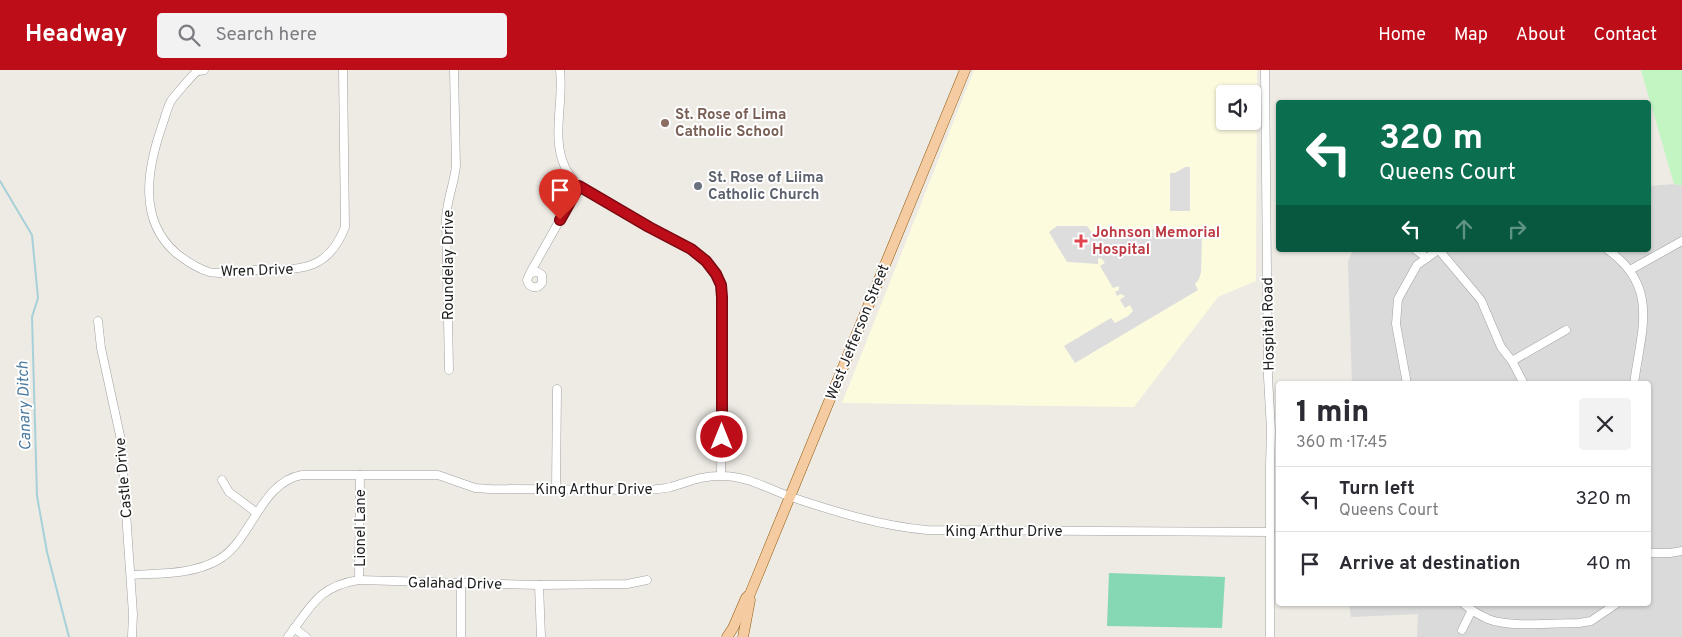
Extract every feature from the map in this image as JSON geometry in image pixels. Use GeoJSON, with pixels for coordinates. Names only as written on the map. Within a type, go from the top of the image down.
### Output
{"type":"FeatureCollection","features":[{"type":"Feature","properties":{"kind":"main road","name":"West Jefferson Street"},"geometry":{"type":"LineString","coordinates":[[743,637],[750,594],[965,70]]}},
{"type":"Feature","properties":{"kind":"main road","name":"West Jefferson Street"},"geometry":{"type":"LineString","coordinates":[[727,637],[746,598],[750,594]]}},
{"type":"Feature","properties":{"kind":"street","name":"Wren Drive"},"geometry":{"type":"LineString","coordinates":[[204,70],[196,72],[172,100],[156,145],[149,182],[150,210],[158,232],[173,250],[188,263],[210,272],[305,268],[320,261],[332,251],[342,236],[346,227],[343,70]]}},
{"type":"Feature","properties":{"kind":"street","name":"Roundelay Drive"},"geometry":{"type":"LineString","coordinates":[[449,370],[446,207],[455,178],[456,166],[454,70]]}},
{"type":"Feature","properties":{"kind":"street"},"geometry":{"type":"LineString","coordinates":[[560,70],[559,146],[565,169],[579,186],[691,249],[706,261],[716,274],[721,285],[723,303],[721,476]]}},
{"type":"Feature","properties":{"kind":"street","name":"Hospital Road"},"geometry":{"type":"LineString","coordinates":[[1265,70],[1268,377],[1275,430],[1270,532],[1270,637]]}},
{"type":"Feature","properties":{"kind":"street"},"geometry":{"type":"LineString","coordinates":[[530,273],[579,186]]}},
{"type":"Feature","properties":{"kind":"street"},"geometry":{"type":"LineString","coordinates":[[1630,270],[1682,241]]}},
{"type":"Feature","properties":{"kind":"street"},"geometry":{"type":"LineString","coordinates":[[1419,252],[1427,258]]}},
{"type":"Feature","properties":{"kind":"street"},"geometry":{"type":"LineString","coordinates":[[1406,381],[1396,324],[1398,300],[1417,265],[1435,252]]}},
{"type":"Feature","properties":{"kind":"street"},"geometry":{"type":"LineString","coordinates":[[1440,252],[1481,300],[1501,347],[1512,361],[1522,381]]}},
{"type":"Feature","properties":{"kind":"street"},"geometry":{"type":"LineString","coordinates":[[1610,252],[1630,270],[1641,289],[1644,316],[1634,381]]}},
{"type":"Feature","properties":{"kind":"street","name":"Castle Drive"},"geometry":{"type":"LineString","coordinates":[[98,320],[101,348],[121,440],[131,575],[132,637]]}},
{"type":"Feature","properties":{"kind":"street"},"geometry":{"type":"LineString","coordinates":[[1512,361],[1566,330]]}},
{"type":"Feature","properties":{"kind":"street"},"geometry":{"type":"LineString","coordinates":[[556,489],[557,388]]}},
{"type":"Feature","properties":{"kind":"street","name":"Lionel Lane"},"geometry":{"type":"LineString","coordinates":[[359,580],[360,475]]}},
{"type":"Feature","properties":{"kind":"street","name":"King Arthur Drive"},"geometry":{"type":"LineString","coordinates":[[131,575],[202,568],[219,560],[232,550],[276,489],[294,477],[438,475],[475,488],[648,490],[670,487],[700,478],[721,476],[749,481],[790,496],[901,528],[928,530],[1270,532]]}},
{"type":"Feature","properties":{"kind":"street"},"geometry":{"type":"LineString","coordinates":[[222,480],[229,492],[257,513]]}},
{"type":"Feature","properties":{"kind":"street"},"geometry":{"type":"LineString","coordinates":[[1651,553],[1682,551]]}},
{"type":"Feature","properties":{"kind":"street","name":"Galahad Drive"},"geometry":{"type":"LineString","coordinates":[[288,637],[313,603],[328,590],[337,585],[359,580],[539,585],[627,584],[647,580]]}},
{"type":"Feature","properties":{"kind":"street"},"geometry":{"type":"LineString","coordinates":[[461,583],[461,637]]}},
{"type":"Feature","properties":{"kind":"street"},"geometry":{"type":"LineString","coordinates":[[539,585],[541,637]]}},
{"type":"Feature","properties":{"kind":"street"},"geometry":{"type":"LineString","coordinates":[[1467,606],[1488,619],[1506,623],[1579,623],[1596,618],[1613,606]]}},
{"type":"Feature","properties":{"kind":"street"},"geometry":{"type":"LineString","coordinates":[[1462,630],[1472,610]]}},
{"type":"Feature","properties":{"kind":"street"},"geometry":{"type":"LineString","coordinates":[[294,628],[306,637]]}},
{"type":"Feature","properties":{"kind":"shaded area","name":"Johnson Memorial Hospital"},"geometry":{"type":"Polygon","coordinates":[[[974,70],[1257,70],[1257,85],[1216,85],[1216,130],[1257,130],[1256,281],[1218,297],[1134,407],[842,403],[974,70]]]}},
{"type":"Feature","properties":{"kind":"shaded area"},"geometry":{"type":"Polygon","coordinates":[[[1185,167],[1190,167],[1190,211],[1170,211],[1170,173],[1175,173],[1185,167]]]}},
{"type":"Feature","properties":{"kind":"shaded area"},"geometry":{"type":"Polygon","coordinates":[[[1682,185],[1682,637],[1417,637],[1418,614],[1351,617],[1349,606],[1651,606],[1651,381],[1352,381],[1348,261],[1352,252],[1651,252],[1651,186],[1682,185]]]}},
{"type":"Feature","properties":{"kind":"shaded area"},"geometry":{"type":"Polygon","coordinates":[[[1057,226],[1087,226],[1095,237],[1097,229],[1135,229],[1135,235],[1140,236],[1141,229],[1189,230],[1189,236],[1202,236],[1201,272],[1195,284],[1198,290],[1075,363],[1064,346],[1111,318],[1115,323],[1133,311],[1130,305],[1125,308],[1120,300],[1125,296],[1121,294],[1117,296],[1115,292],[1119,290],[1119,286],[1113,288],[1100,266],[1105,263],[1102,259],[1098,258],[1098,264],[1067,262],[1049,232],[1057,226]]]}},
{"type":"Feature","properties":{"kind":"green space"},"geometry":{"type":"Polygon","coordinates":[[[1641,70],[1682,70],[1682,185],[1674,184],[1641,70]]]}},
{"type":"Feature","properties":{"kind":"green space"},"geometry":{"type":"Polygon","coordinates":[[[1109,573],[1225,577],[1222,628],[1107,626],[1109,573]]]}},
{"type":"Feature","properties":{"kind":"waterway","name":"Canary Ditch"},"geometry":{"type":"LineString","coordinates":[[0,181],[32,235],[38,298],[32,317],[37,496],[47,552],[69,637]]}},
{"type":"Feature","properties":{"kind":"place","name":"St. Rose of Lima Catholic School"},"geometry":{"type":"Point","coordinates":[665,123]}},
{"type":"Feature","properties":{"kind":"place","name":"St. Rose of Liima Catholic Church"},"geometry":{"type":"Point","coordinates":[698,186]}},
{"type":"Feature","properties":{"kind":"place","name":"Johnson Memorial Hospital"},"geometry":{"type":"Point","coordinates":[1081,241]}},
{"type":"Feature","properties":{"kind":"route"},"geometry":{"type":"LineString","coordinates":[[560,220],[579,186],[691,249],[706,261],[716,274],[721,285],[723,309],[722,437]]}}]}
